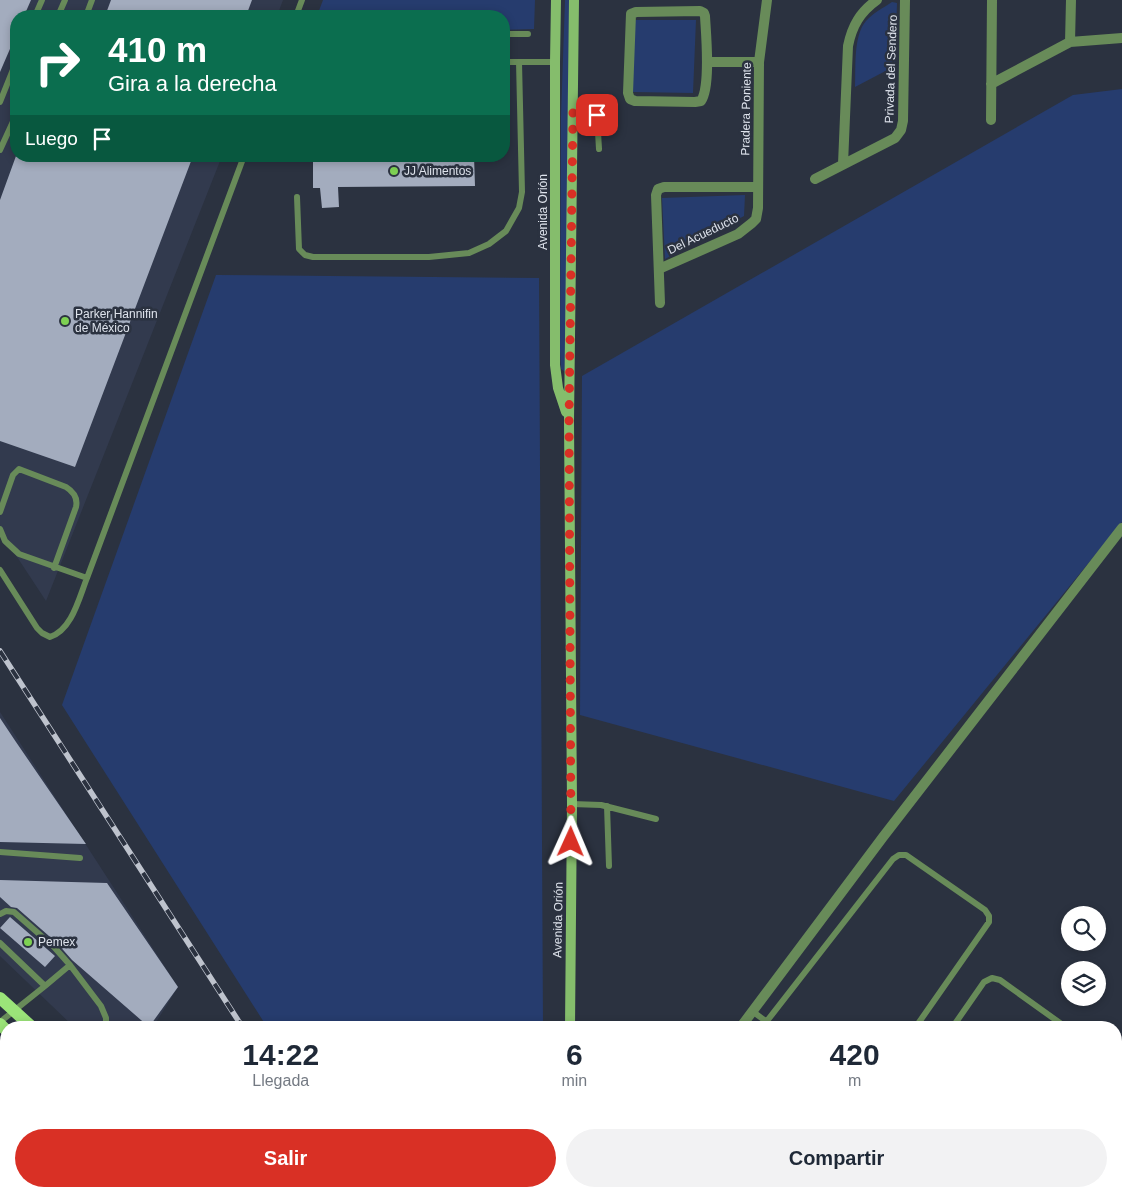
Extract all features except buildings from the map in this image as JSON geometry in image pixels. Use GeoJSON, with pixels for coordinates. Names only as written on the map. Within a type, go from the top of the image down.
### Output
{"type":"FeatureCollection","features":[{"type":"Feature","properties":{"kind":"main road"},"geometry":{"type":"LineString","coordinates":[[0,998],[25,1021]]}},
{"type":"Feature","properties":{"kind":"street","name":"Avenida Orión"},"geometry":{"type":"LineString","coordinates":[[556,0],[555,365],[558,388],[569,422]]}},
{"type":"Feature","properties":{"kind":"street","name":"Avenida Orión"},"geometry":{"type":"LineString","coordinates":[[570,1021],[572,804],[569,422],[574,0]]}},
{"type":"Feature","properties":{"kind":"street","name":"Pradera Poniente"},"geometry":{"type":"LineString","coordinates":[[756,219],[758,208],[759,62],[767,0]]}},
{"type":"Feature","properties":{"kind":"street","name":"Privada del Sendero"},"geometry":{"type":"LineString","coordinates":[[843,164],[848,46],[851,31],[868,6],[877,0]]}},
{"type":"Feature","properties":{"kind":"street","name":"Privada del Sendero"},"geometry":{"type":"LineString","coordinates":[[815,179],[895,138],[903,126],[905,0]]}},
{"type":"Feature","properties":{"kind":"street"},"geometry":{"type":"LineString","coordinates":[[991,120],[992,0]]}},
{"type":"Feature","properties":{"kind":"street"},"geometry":{"type":"LineString","coordinates":[[1070,42],[1071,0]]}},
{"type":"Feature","properties":{"kind":"street"},"geometry":{"type":"LineString","coordinates":[[636,12],[703,12],[705,16],[707,62],[704,96],[701,101],[630,99],[628,93],[631,14],[636,12]]}},
{"type":"Feature","properties":{"kind":"street"},"geometry":{"type":"LineString","coordinates":[[991,84],[1070,42],[1122,38]]}},
{"type":"Feature","properties":{"kind":"street"},"geometry":{"type":"LineString","coordinates":[[707,62],[759,62]]}},
{"type":"Feature","properties":{"kind":"street"},"geometry":{"type":"LineString","coordinates":[[660,303],[656,195],[658,189],[664,187],[758,187]]}},
{"type":"Feature","properties":{"kind":"street","name":"Del Acueducto"},"geometry":{"type":"LineString","coordinates":[[659,269],[738,234],[756,219]]}},
{"type":"Feature","properties":{"kind":"street"},"geometry":{"type":"LineString","coordinates":[[745,1021],[883,837],[1122,528]]}},
{"type":"Feature","properties":{"kind":"lane"},"geometry":{"type":"LineString","coordinates":[[510,34],[528,34]]}},
{"type":"Feature","properties":{"kind":"lane"},"geometry":{"type":"LineString","coordinates":[[510,62],[555,62]]}},
{"type":"Feature","properties":{"kind":"lane"},"geometry":{"type":"LineString","coordinates":[[297,197],[299,248],[305,255],[313,257],[429,257],[469,253],[489,244],[506,231],[519,208],[522,192],[519,62]]}},
{"type":"Feature","properties":{"kind":"lane"},"geometry":{"type":"LineString","coordinates":[[0,102],[10,77]]}},
{"type":"Feature","properties":{"kind":"lane"},"geometry":{"type":"LineString","coordinates":[[573,112],[597,115],[599,150]]}},
{"type":"Feature","properties":{"kind":"lane"},"geometry":{"type":"LineString","coordinates":[[0,150],[10,128]]}},
{"type":"Feature","properties":{"kind":"lane"},"geometry":{"type":"LineString","coordinates":[[0,570],[36,628],[50,637],[58,634],[65,628],[87,578],[242,162]]}},
{"type":"Feature","properties":{"kind":"lane"},"geometry":{"type":"LineString","coordinates":[[0,512],[13,474],[19,469],[66,487],[73,492],[77,502],[76,507],[54,568]]}},
{"type":"Feature","properties":{"kind":"lane"},"geometry":{"type":"LineString","coordinates":[[0,529],[5,541],[19,554],[54,568],[87,578]]}},
{"type":"Feature","properties":{"kind":"lane"},"geometry":{"type":"LineString","coordinates":[[572,804],[607,806],[656,819]]}},
{"type":"Feature","properties":{"kind":"lane"},"geometry":{"type":"LineString","coordinates":[[607,806],[609,866]]}},
{"type":"Feature","properties":{"kind":"lane"},"geometry":{"type":"LineString","coordinates":[[0,852],[80,858]]}},
{"type":"Feature","properties":{"kind":"lane"},"geometry":{"type":"LineString","coordinates":[[752,1011],[767,1021],[894,859],[900,855],[906,855],[985,910],[989,916],[989,922],[920,1021]]}},
{"type":"Feature","properties":{"kind":"lane"},"geometry":{"type":"LineString","coordinates":[[0,914],[6,911],[14,912],[54,947],[101,1006],[106,1021]]}},
{"type":"Feature","properties":{"kind":"lane"},"geometry":{"type":"LineString","coordinates":[[0,943],[45,986]]}},
{"type":"Feature","properties":{"kind":"lane"},"geometry":{"type":"LineString","coordinates":[[2,1021],[70,965]]}},
{"type":"Feature","properties":{"kind":"lane"},"geometry":{"type":"LineString","coordinates":[[957,1021],[984,982],[992,978],[1000,980],[1057,1021]]}},
{"type":"Feature","properties":{"kind":"shaded area","name":"Parker Hannifin de México"},"geometry":{"type":"Polygon","coordinates":[[[0,0],[283,0],[279,10],[10,10],[10,162],[220,162],[46,601],[0,531],[0,0]]]}},
{"type":"Feature","properties":{"kind":"shaded area"},"geometry":{"type":"Polygon","coordinates":[[[323,0],[535,0],[534,29],[510,30],[510,10],[319,10],[323,0]]]}},
{"type":"Feature","properties":{"kind":"shaded area"},"geometry":{"type":"Polygon","coordinates":[[[565,0],[572,0],[567,373],[561,369],[560,352],[561,116],[565,0]]]}},
{"type":"Feature","properties":{"kind":"shaded area"},"geometry":{"type":"Polygon","coordinates":[[[892,2],[897,3],[895,66],[855,87],[857,43],[862,27],[872,16],[892,2]]]}},
{"type":"Feature","properties":{"kind":"shaded area"},"geometry":{"type":"Polygon","coordinates":[[[633,20],[696,20],[693,93],[633,92],[633,20]]]}},
{"type":"Feature","properties":{"kind":"shaded area"},"geometry":{"type":"Polygon","coordinates":[[[1122,89],[1122,522],[894,801],[580,715],[582,376],[1073,95],[1122,89]]]}},
{"type":"Feature","properties":{"kind":"shaded area"},"geometry":{"type":"Polygon","coordinates":[[[745,195],[744,216],[665,259],[662,198],[745,195]]]}},
{"type":"Feature","properties":{"kind":"shaded area"},"geometry":{"type":"Polygon","coordinates":[[[216,275],[539,278],[543,1021],[263,1021],[62,705],[216,275]]]}},
{"type":"Feature","properties":{"kind":"shaded area"},"geometry":{"type":"Polygon","coordinates":[[[0,712],[178,987],[157,1021],[68,1021],[0,956],[0,712]]]}},
{"type":"Feature","properties":{"kind":"railway"},"geometry":{"type":"LineString","coordinates":[[0,651],[238,1021]]}},
{"type":"Feature","properties":{"kind":"place","name":"JJ Alimentos"},"geometry":{"type":"Point","coordinates":[394,171]}},
{"type":"Feature","properties":{"kind":"place","name":"Parker Hannifin de México"},"geometry":{"type":"Point","coordinates":[65,321]}},
{"type":"Feature","properties":{"kind":"place","name":"Pemex"},"geometry":{"type":"Point","coordinates":[28,942]}},
{"type":"Feature","properties":{"kind":"route"},"geometry":{"type":"LineString","coordinates":[[571,842],[569,422],[573,112],[597,115]]}}]}
